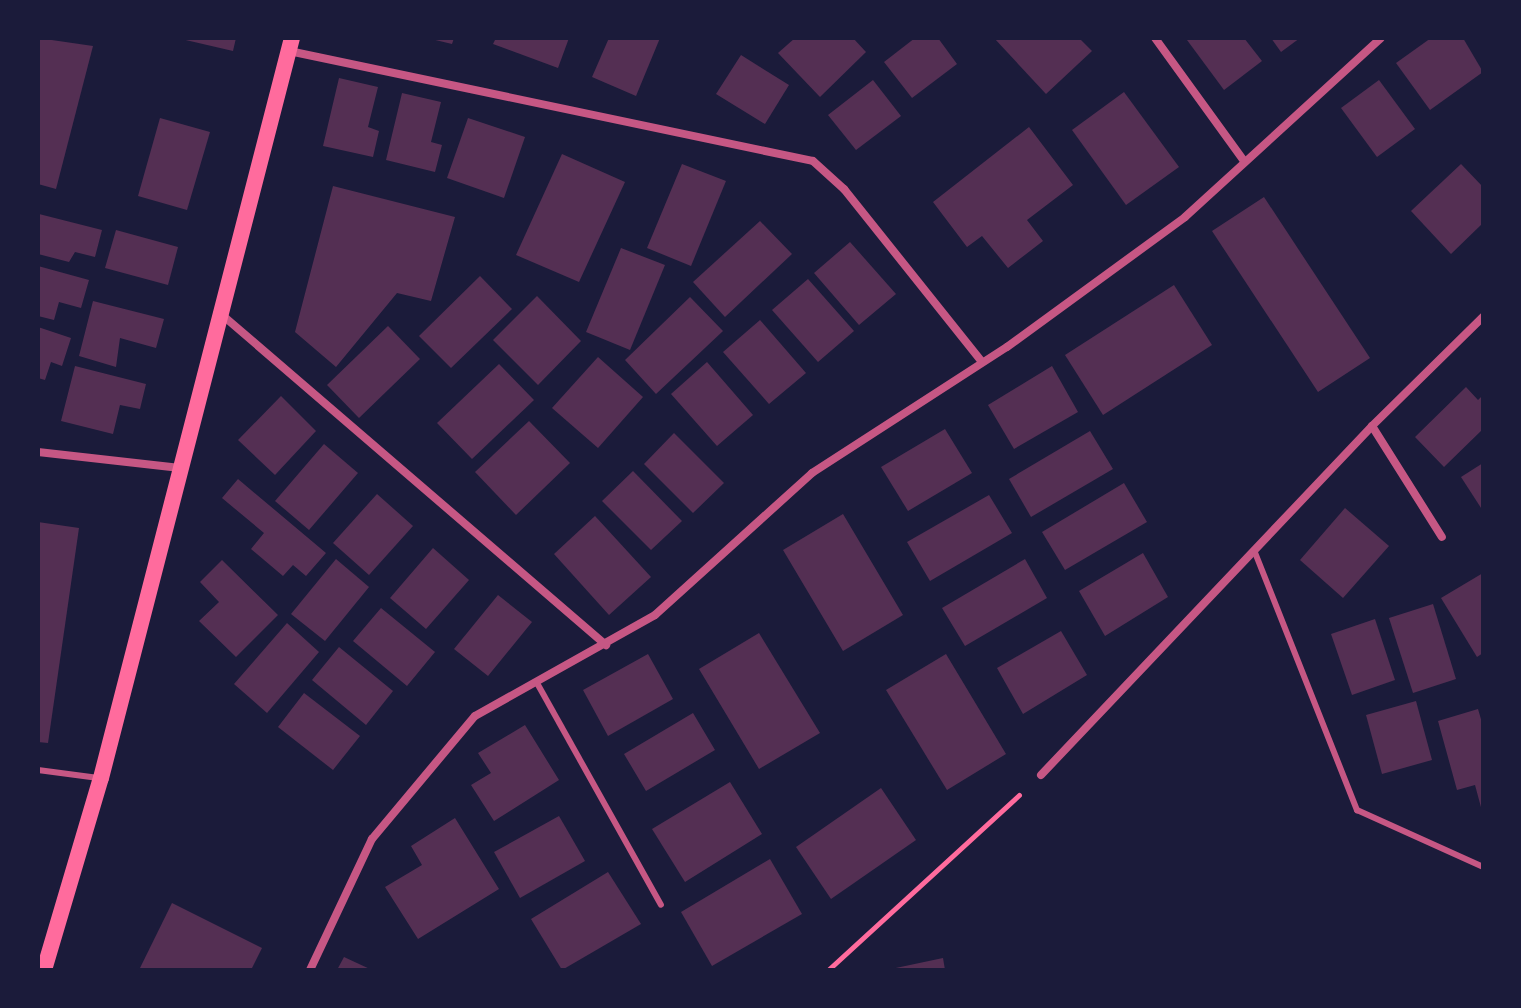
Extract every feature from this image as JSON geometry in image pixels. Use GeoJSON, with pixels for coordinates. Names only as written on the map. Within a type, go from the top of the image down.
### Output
{"type":"FeatureCollection","features":[{"type":"Feature","properties":{"kind":"main road"},"geometry":{"type":"LineString","coordinates":[[44,970],[101,778],[290,44]]}},
{"type":"Feature","properties":{"kind":"street"},"geometry":{"type":"LineString","coordinates":[[1155,38],[1244,161]]}},
{"type":"Feature","properties":{"kind":"street"},"geometry":{"type":"LineString","coordinates":[[310,970],[372,839],[475,716],[655,615],[812,473],[982,362],[1185,217],[1381,38]]}},
{"type":"Feature","properties":{"kind":"street"},"geometry":{"type":"LineString","coordinates":[[290,44],[813,161],[844,189],[982,362]]}},
{"type":"Feature","properties":{"kind":"street"},"geometry":{"type":"LineString","coordinates":[[220,314],[606,645]]}},
{"type":"Feature","properties":{"kind":"street"},"geometry":{"type":"LineString","coordinates":[[1041,775],[1372,426],[1483,317]]}},
{"type":"Feature","properties":{"kind":"street"},"geometry":{"type":"LineString","coordinates":[[1372,426],[1442,537]]}},
{"type":"Feature","properties":{"kind":"street"},"geometry":{"type":"LineString","coordinates":[[38,452],[180,468]]}},
{"type":"Feature","properties":{"kind":"lane"},"geometry":{"type":"LineString","coordinates":[[1254,550],[1357,810],[1483,867]]}},
{"type":"Feature","properties":{"kind":"lane"},"geometry":{"type":"LineString","coordinates":[[537,683],[661,905]]}},
{"type":"Feature","properties":{"kind":"lane"},"geometry":{"type":"LineString","coordinates":[[38,770],[101,778]]}},
{"type":"Feature","properties":{"kind":"path"},"geometry":{"type":"LineString","coordinates":[[828,970],[1041,775]]}},
{"type":"Feature","properties":{"kind":"building"},"geometry":{"type":"Polygon","coordinates":[[[38,38],[93,46],[56,189],[38,184],[38,38]]]}},
{"type":"Feature","properties":{"kind":"building"},"geometry":{"type":"Polygon","coordinates":[[[177,38],[236,38],[233,51],[177,38]]]}},
{"type":"Feature","properties":{"kind":"building"},"geometry":{"type":"Polygon","coordinates":[[[427,38],[454,38],[452,44],[427,38]]]}},
{"type":"Feature","properties":{"kind":"building"},"geometry":{"type":"Polygon","coordinates":[[[496,38],[569,38],[558,68],[493,44],[496,38]]]}},
{"type":"Feature","properties":{"kind":"building"},"geometry":{"type":"Polygon","coordinates":[[[609,38],[660,38],[636,96],[592,77],[609,38]]]}},
{"type":"Feature","properties":{"kind":"building"},"geometry":{"type":"Polygon","coordinates":[[[795,38],[853,38],[866,52],[820,97],[778,53],[795,38]]]}},
{"type":"Feature","properties":{"kind":"building"},"geometry":{"type":"Polygon","coordinates":[[[915,38],[938,38],[957,64],[912,98],[884,62],[915,38]]]}},
{"type":"Feature","properties":{"kind":"building"},"geometry":{"type":"Polygon","coordinates":[[[994,38],[1079,38],[1092,51],[1046,94],[994,38]]]}},
{"type":"Feature","properties":{"kind":"building"},"geometry":{"type":"Polygon","coordinates":[[[1244,38],[1262,61],[1224,90],[1187,40],[1244,38]]]}},
{"type":"Feature","properties":{"kind":"building"},"geometry":{"type":"Polygon","coordinates":[[[1271,38],[1300,38],[1281,52],[1271,38]]]}},
{"type":"Feature","properties":{"kind":"building"},"geometry":{"type":"Polygon","coordinates":[[[1431,38],[1463,38],[1483,72],[1430,110],[1396,63],[1431,38]]]}},
{"type":"Feature","properties":{"kind":"building"},"geometry":{"type":"Polygon","coordinates":[[[741,55],[789,85],[765,124],[716,94],[741,55]]]}},
{"type":"Feature","properties":{"kind":"building"},"geometry":{"type":"Polygon","coordinates":[[[339,78],[378,87],[368,127],[379,131],[373,157],[323,146],[339,78]]]}},
{"type":"Feature","properties":{"kind":"building"},"geometry":{"type":"Polygon","coordinates":[[[873,80],[901,116],[856,150],[828,115],[873,80]]]}},
{"type":"Feature","properties":{"kind":"building"},"geometry":{"type":"Polygon","coordinates":[[[1379,80],[1415,129],[1377,157],[1341,108],[1379,80]]]}},
{"type":"Feature","properties":{"kind":"building"},"geometry":{"type":"Polygon","coordinates":[[[1124,92],[1179,167],[1126,205],[1072,130],[1124,92]]]}},
{"type":"Feature","properties":{"kind":"building"},"geometry":{"type":"Polygon","coordinates":[[[402,93],[441,102],[431,142],[442,145],[435,172],[386,160],[402,93]]]}},
{"type":"Feature","properties":{"kind":"building"},"geometry":{"type":"Polygon","coordinates":[[[160,118],[210,132],[187,210],[138,196],[160,118]]]}},
{"type":"Feature","properties":{"kind":"building"},"geometry":{"type":"Polygon","coordinates":[[[468,118],[525,137],[504,198],[447,178],[468,118]]]}},
{"type":"Feature","properties":{"kind":"building"},"geometry":{"type":"Polygon","coordinates":[[[1029,127],[1073,185],[1027,220],[1043,241],[1008,268],[982,236],[967,247],[933,202],[1029,127]]]}},
{"type":"Feature","properties":{"kind":"building"},"geometry":{"type":"Polygon","coordinates":[[[562,154],[625,182],[579,282],[516,255],[562,154]]]}},
{"type":"Feature","properties":{"kind":"building"},"geometry":{"type":"Polygon","coordinates":[[[682,164],[726,181],[691,266],[647,248],[682,164]]]}},
{"type":"Feature","properties":{"kind":"building"},"geometry":{"type":"Polygon","coordinates":[[[1461,164],[1483,187],[1483,223],[1451,254],[1411,211],[1461,164]]]}},
{"type":"Feature","properties":{"kind":"building"},"geometry":{"type":"Polygon","coordinates":[[[333,186],[455,217],[431,301],[397,293],[336,367],[295,332],[333,186]]]}},
{"type":"Feature","properties":{"kind":"building"},"geometry":{"type":"Polygon","coordinates":[[[1264,197],[1370,358],[1318,392],[1212,231],[1264,197]]]}},
{"type":"Feature","properties":{"kind":"building"},"geometry":{"type":"Polygon","coordinates":[[[39,214],[102,230],[95,257],[75,252],[69,262],[38,254],[39,214]]]}},
{"type":"Feature","properties":{"kind":"building"},"geometry":{"type":"Polygon","coordinates":[[[760,221],[792,254],[725,317],[693,282],[760,221]]]}},
{"type":"Feature","properties":{"kind":"building"},"geometry":{"type":"Polygon","coordinates":[[[116,230],[178,247],[168,285],[105,268],[116,230]]]}},
{"type":"Feature","properties":{"kind":"building"},"geometry":{"type":"Polygon","coordinates":[[[850,242],[896,294],[859,325],[814,273],[850,242]]]}},
{"type":"Feature","properties":{"kind":"building"},"geometry":{"type":"Polygon","coordinates":[[[621,248],[665,265],[630,350],[586,332],[621,248]]]}},
{"type":"Feature","properties":{"kind":"building"},"geometry":{"type":"Polygon","coordinates":[[[38,266],[89,280],[81,308],[59,302],[54,320],[38,316],[38,266]]]}},
{"type":"Feature","properties":{"kind":"building"},"geometry":{"type":"Polygon","coordinates":[[[480,276],[512,309],[451,368],[419,336],[480,276]]]}},
{"type":"Feature","properties":{"kind":"building"},"geometry":{"type":"Polygon","coordinates":[[[808,279],[854,331],[818,362],[772,310],[808,279]]]}},
{"type":"Feature","properties":{"kind":"building"},"geometry":{"type":"Polygon","coordinates":[[[1174,285],[1212,345],[1103,415],[1065,355],[1174,285]]]}},
{"type":"Feature","properties":{"kind":"building"},"geometry":{"type":"Polygon","coordinates":[[[537,296],[581,341],[538,385],[493,340],[537,296]]]}},
{"type":"Feature","properties":{"kind":"building"},"geometry":{"type":"Polygon","coordinates":[[[690,297],[723,331],[656,394],[625,360],[690,297]]]}},
{"type":"Feature","properties":{"kind":"building"},"geometry":{"type":"Polygon","coordinates":[[[93,301],[164,319],[156,348],[120,338],[116,367],[79,356],[93,301]]]}},
{"type":"Feature","properties":{"kind":"building"},"geometry":{"type":"Polygon","coordinates":[[[760,320],[806,373],[769,404],[723,352],[760,320]]]}},
{"type":"Feature","properties":{"kind":"building"},"geometry":{"type":"Polygon","coordinates":[[[388,326],[420,359],[359,418],[327,385],[388,326]]]}},
{"type":"Feature","properties":{"kind":"building"},"geometry":{"type":"Polygon","coordinates":[[[38,327],[71,338],[62,366],[51,362],[45,380],[38,378],[38,327]]]}},
{"type":"Feature","properties":{"kind":"building"},"geometry":{"type":"Polygon","coordinates":[[[598,357],[643,397],[598,448],[552,408],[598,357]]]}},
{"type":"Feature","properties":{"kind":"building"},"geometry":{"type":"Polygon","coordinates":[[[707,362],[753,415],[717,446],[671,394],[707,362]]]}},
{"type":"Feature","properties":{"kind":"building"},"geometry":{"type":"Polygon","coordinates":[[[499,364],[534,400],[472,459],[437,423],[499,364]]]}},
{"type":"Feature","properties":{"kind":"building"},"geometry":{"type":"Polygon","coordinates":[[[75,366],[146,384],[140,409],[120,405],[113,434],[61,421],[75,366]]]}},
{"type":"Feature","properties":{"kind":"building"},"geometry":{"type":"Polygon","coordinates":[[[1052,366],[1078,412],[1014,449],[988,405],[1052,366]]]}},
{"type":"Feature","properties":{"kind":"building"},"geometry":{"type":"Polygon","coordinates":[[[1466,387],[1478,400],[1483,395],[1483,429],[1444,467],[1415,437],[1466,387]]]}},
{"type":"Feature","properties":{"kind":"building"},"geometry":{"type":"Polygon","coordinates":[[[281,396],[316,431],[275,475],[238,440],[281,396]]]}},
{"type":"Feature","properties":{"kind":"building"},"geometry":{"type":"Polygon","coordinates":[[[529,421],[570,463],[516,515],[475,472],[529,421]]]}},
{"type":"Feature","properties":{"kind":"building"},"geometry":{"type":"Polygon","coordinates":[[[945,429],[972,473],[908,511],[881,467],[945,429]]]}},
{"type":"Feature","properties":{"kind":"building"},"geometry":{"type":"Polygon","coordinates":[[[1090,431],[1113,469],[1031,517],[1009,479],[1090,431]]]}},
{"type":"Feature","properties":{"kind":"building"},"geometry":{"type":"Polygon","coordinates":[[[674,433],[724,483],[693,513],[644,464],[674,433]]]}},
{"type":"Feature","properties":{"kind":"building"},"geometry":{"type":"Polygon","coordinates":[[[324,444],[358,473],[309,530],[275,501],[324,444]]]}},
{"type":"Feature","properties":{"kind":"building"},"geometry":{"type":"Polygon","coordinates":[[[1483,463],[1483,511],[1461,477],[1483,463]]]}},
{"type":"Feature","properties":{"kind":"building"},"geometry":{"type":"Polygon","coordinates":[[[633,471],[682,521],[651,550],[602,501],[633,471]]]}},
{"type":"Feature","properties":{"kind":"building"},"geometry":{"type":"Polygon","coordinates":[[[238,479],[326,553],[306,576],[293,565],[283,576],[251,549],[264,533],[222,498],[238,479]]]}},
{"type":"Feature","properties":{"kind":"building"},"geometry":{"type":"Polygon","coordinates":[[[1124,483],[1147,522],[1065,570],[1042,532],[1124,483]]]}},
{"type":"Feature","properties":{"kind":"building"},"geometry":{"type":"Polygon","coordinates":[[[377,494],[413,526],[369,575],[333,543],[377,494]]]}},
{"type":"Feature","properties":{"kind":"building"},"geometry":{"type":"Polygon","coordinates":[[[989,495],[1012,533],[930,581],[907,542],[989,495]]]}},
{"type":"Feature","properties":{"kind":"building"},"geometry":{"type":"Polygon","coordinates":[[[1345,508],[1389,546],[1343,598],[1300,560],[1345,508]]]}},
{"type":"Feature","properties":{"kind":"building"},"geometry":{"type":"Polygon","coordinates":[[[843,514],[903,615],[843,651],[783,550],[843,514]]]}},
{"type":"Feature","properties":{"kind":"building"},"geometry":{"type":"Polygon","coordinates":[[[595,516],[651,577],[609,615],[554,554],[595,516]]]}},
{"type":"Feature","properties":{"kind":"building"},"geometry":{"type":"Polygon","coordinates":[[[38,522],[79,528],[48,743],[38,742],[38,522]]]}},
{"type":"Feature","properties":{"kind":"building"},"geometry":{"type":"Polygon","coordinates":[[[433,548],[469,580],[426,629],[390,598],[433,548]]]}},
{"type":"Feature","properties":{"kind":"building"},"geometry":{"type":"Polygon","coordinates":[[[1143,553],[1168,597],[1105,636],[1079,591],[1143,553]]]}},
{"type":"Feature","properties":{"kind":"building"},"geometry":{"type":"Polygon","coordinates":[[[336,559],[369,587],[325,641],[291,614],[336,559]]]}},
{"type":"Feature","properties":{"kind":"building"},"geometry":{"type":"Polygon","coordinates":[[[1025,559],[1047,598],[965,646],[942,608],[1025,559]]]}},
{"type":"Feature","properties":{"kind":"building"},"geometry":{"type":"Polygon","coordinates":[[[222,560],[278,615],[236,657],[199,621],[219,602],[200,582],[222,560]]]}},
{"type":"Feature","properties":{"kind":"building"},"geometry":{"type":"Polygon","coordinates":[[[1483,573],[1483,653],[1477,657],[1441,598],[1483,573]]]}},
{"type":"Feature","properties":{"kind":"building"},"geometry":{"type":"Polygon","coordinates":[[[498,595],[532,622],[488,676],[454,649],[498,595]]]}},
{"type":"Feature","properties":{"kind":"building"},"geometry":{"type":"Polygon","coordinates":[[[1433,604],[1456,679],[1413,693],[1389,618],[1433,604]]]}},
{"type":"Feature","properties":{"kind":"building"},"geometry":{"type":"Polygon","coordinates":[[[381,608],[435,652],[407,686],[353,641],[381,608]]]}},
{"type":"Feature","properties":{"kind":"building"},"geometry":{"type":"Polygon","coordinates":[[[1375,619],[1395,680],[1352,695],[1331,634],[1375,619]]]}},
{"type":"Feature","properties":{"kind":"building"},"geometry":{"type":"Polygon","coordinates":[[[287,623],[319,652],[267,713],[234,684],[287,623]]]}},
{"type":"Feature","properties":{"kind":"building"},"geometry":{"type":"Polygon","coordinates":[[[1061,631],[1087,675],[1023,714],[997,668],[1061,631]]]}},
{"type":"Feature","properties":{"kind":"building"},"geometry":{"type":"Polygon","coordinates":[[[759,633],[820,733],[759,769],[699,669],[759,633]]]}},
{"type":"Feature","properties":{"kind":"building"},"geometry":{"type":"Polygon","coordinates":[[[339,647],[393,691],[366,725],[312,680],[339,647]]]}},
{"type":"Feature","properties":{"kind":"building"},"geometry":{"type":"Polygon","coordinates":[[[648,654],[673,699],[608,736],[583,690],[648,654]]]}},
{"type":"Feature","properties":{"kind":"building"},"geometry":{"type":"Polygon","coordinates":[[[946,654],[1006,754],[947,790],[886,690],[946,654]]]}},
{"type":"Feature","properties":{"kind":"building"},"geometry":{"type":"Polygon","coordinates":[[[304,693],[360,736],[333,770],[278,727],[304,693]]]}},
{"type":"Feature","properties":{"kind":"building"},"geometry":{"type":"Polygon","coordinates":[[[1416,701],[1432,760],[1382,774],[1366,715],[1416,701]]]}},
{"type":"Feature","properties":{"kind":"building"},"geometry":{"type":"Polygon","coordinates":[[[1478,709],[1483,726],[1482,811],[1475,785],[1457,790],[1438,721],[1478,709]]]}},
{"type":"Feature","properties":{"kind":"building"},"geometry":{"type":"Polygon","coordinates":[[[693,713],[715,750],[646,791],[624,754],[693,713]]]}},
{"type":"Feature","properties":{"kind":"building"},"geometry":{"type":"Polygon","coordinates":[[[525,725],[559,780],[494,821],[471,785],[491,773],[478,753],[525,725]]]}},
{"type":"Feature","properties":{"kind":"building"},"geometry":{"type":"Polygon","coordinates":[[[730,782],[762,834],[685,882],[652,829],[730,782]]]}},
{"type":"Feature","properties":{"kind":"building"},"geometry":{"type":"Polygon","coordinates":[[[881,788],[916,840],[831,899],[796,847],[881,788]]]}},
{"type":"Feature","properties":{"kind":"building"},"geometry":{"type":"Polygon","coordinates":[[[559,816],[585,861],[520,898],[494,852],[559,816]]]}},
{"type":"Feature","properties":{"kind":"building"},"geometry":{"type":"Polygon","coordinates":[[[455,818],[499,889],[418,939],[385,887],[422,865],[411,846],[455,818]]]}},
{"type":"Feature","properties":{"kind":"building"},"geometry":{"type":"Polygon","coordinates":[[[770,859],[802,914],[712,966],[681,912],[770,859]]]}},
{"type":"Feature","properties":{"kind":"building"},"geometry":{"type":"Polygon","coordinates":[[[608,872],[641,924],[562,970],[531,919],[608,872]]]}},
{"type":"Feature","properties":{"kind":"building"},"geometry":{"type":"Polygon","coordinates":[[[172,903],[262,948],[251,970],[139,970],[172,903]]]}},
{"type":"Feature","properties":{"kind":"building"},"geometry":{"type":"Polygon","coordinates":[[[344,957],[372,970],[337,970],[344,957]]]}},
{"type":"Feature","properties":{"kind":"building"},"geometry":{"type":"Polygon","coordinates":[[[943,958],[945,970],[891,970],[891,969],[943,958]]]}}]}
